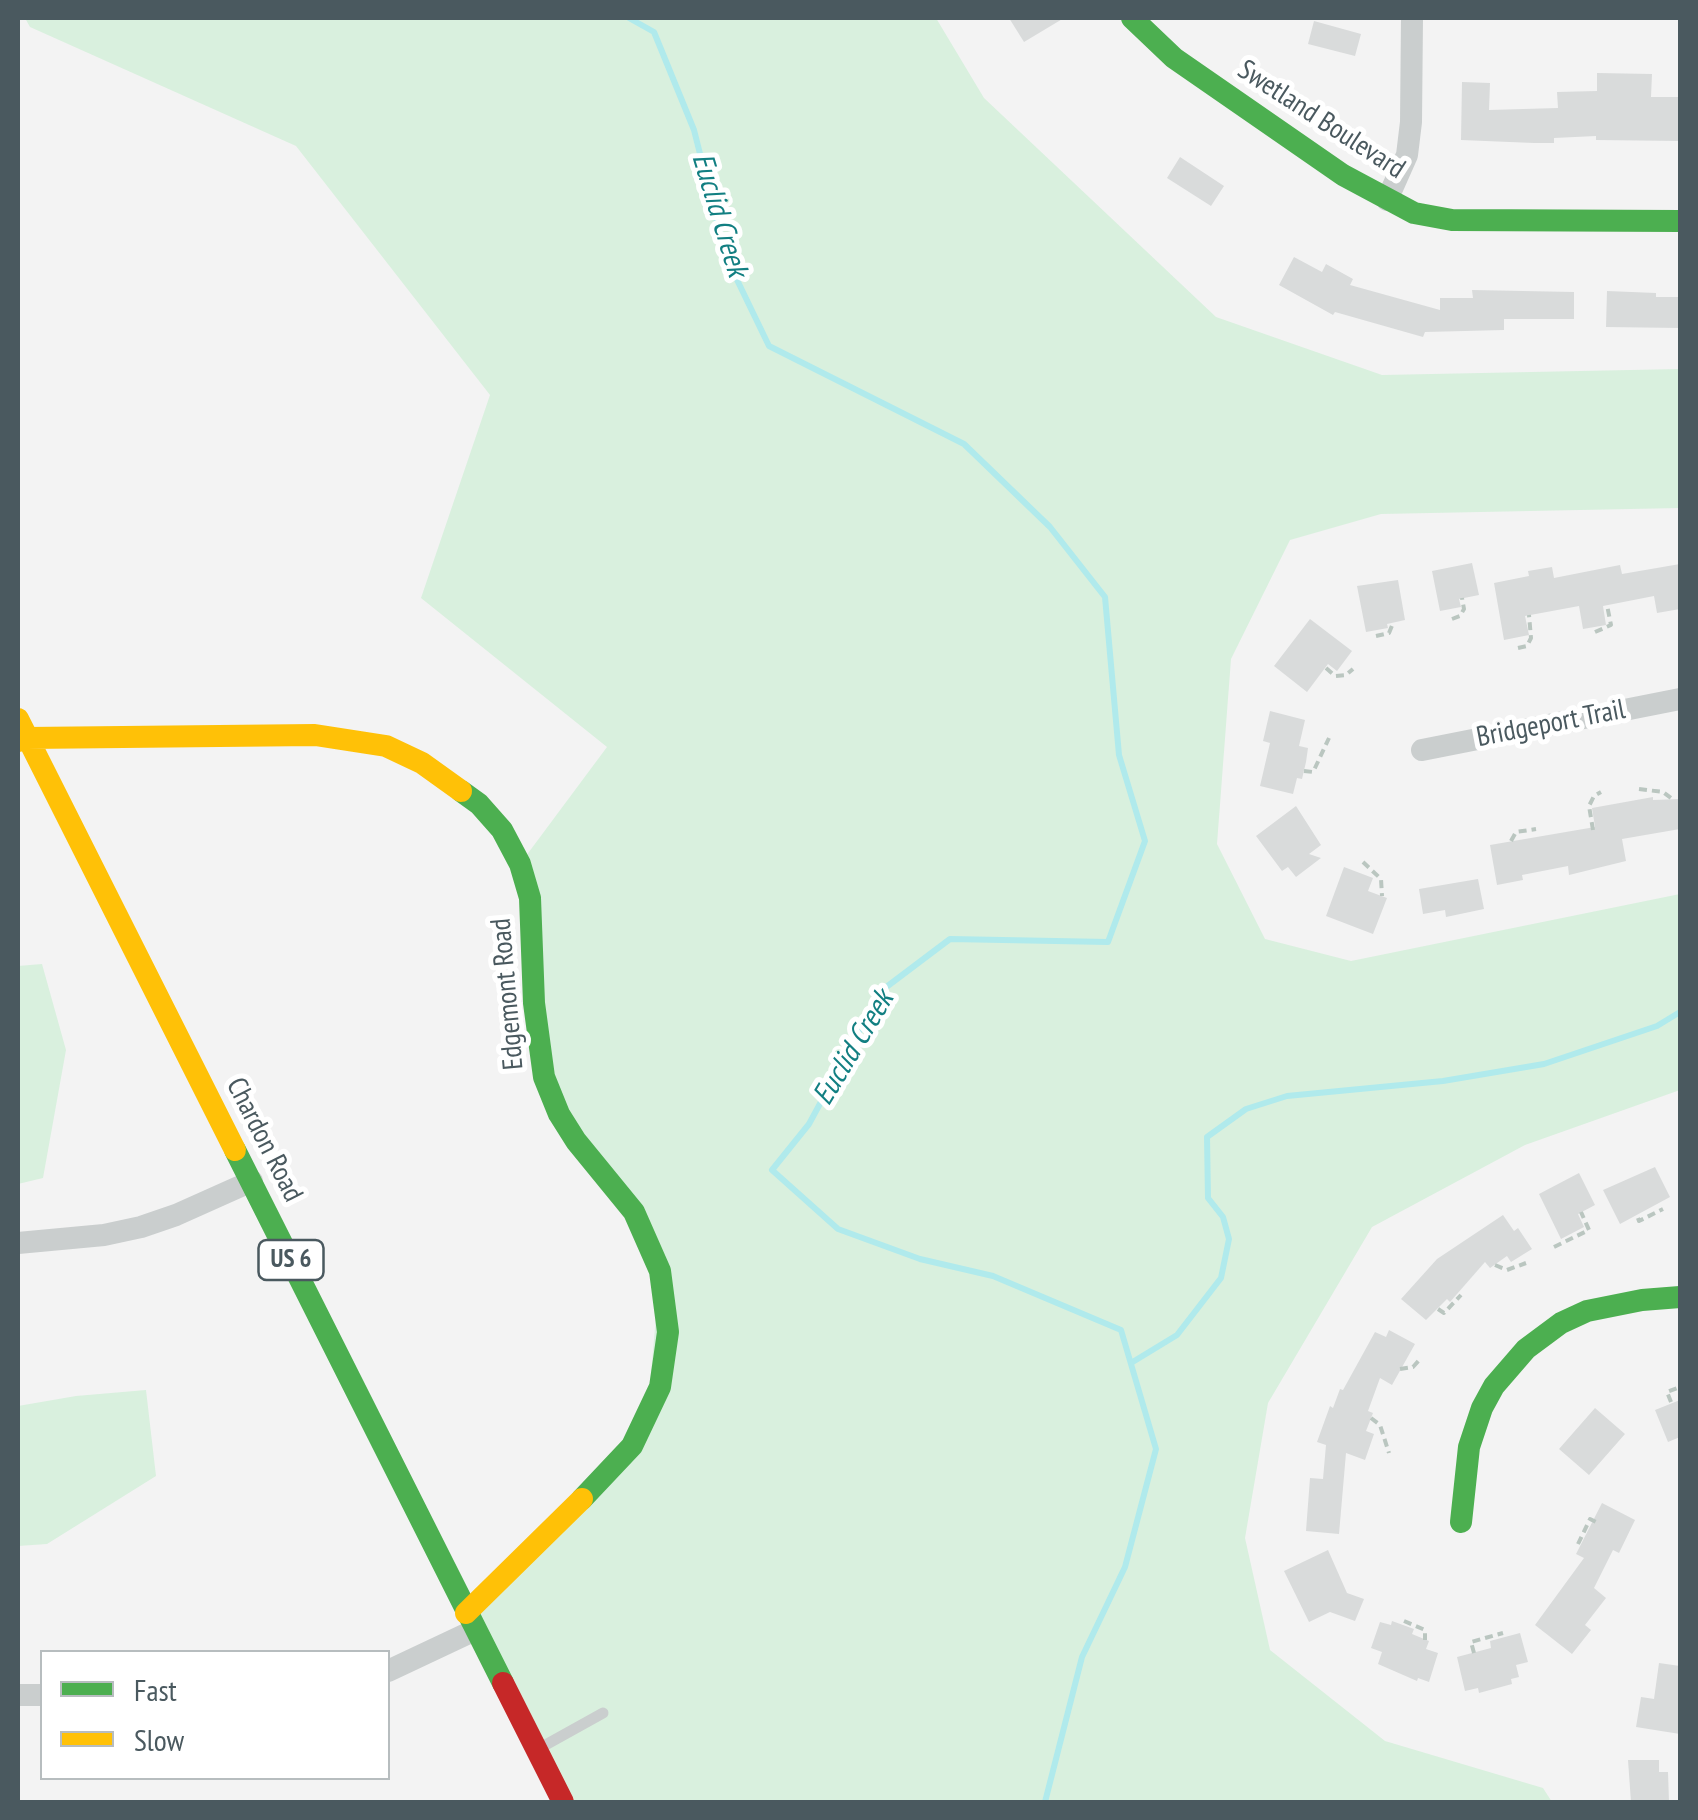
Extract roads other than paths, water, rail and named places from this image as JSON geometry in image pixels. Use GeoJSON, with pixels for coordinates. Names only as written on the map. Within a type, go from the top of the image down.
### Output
{"type":"FeatureCollection","features":[{"type":"Feature","properties":{"kind":"street","name":"Swetland Boulevard"},"geometry":{"type":"LineString","coordinates":[[1132,18],[1174,58],[1343,175],[1414,213],[1452,220],[1680,220]]}},
{"type":"Feature","properties":{"kind":"street"},"geometry":{"type":"LineString","coordinates":[[1387,200],[1407,155],[1412,18]]}},
{"type":"Feature","properties":{"kind":"street","name":"Bridgeport Trail"},"geometry":{"type":"LineString","coordinates":[[1422,750],[1680,699]]}},
{"type":"Feature","properties":{"kind":"street","name":"Chardon Road"},"geometry":{"type":"LineString","coordinates":[[21,733],[252,1181],[562,1802]]}},
{"type":"Feature","properties":{"kind":"street","name":"Edgemont Road"},"geometry":{"type":"LineString","coordinates":[[21,733],[315,736],[386,746],[422,763],[478,804],[502,830],[520,864],[530,898],[534,1003],[544,1077],[559,1114],[576,1141],[634,1212],[648,1240],[660,1271],[668,1332],[660,1387],[632,1446],[470,1622]]}},
{"type":"Feature","properties":{"kind":"street"},"geometry":{"type":"LineString","coordinates":[[18,1242],[104,1235],[141,1227],[176,1216],[252,1181]]}},
{"type":"Feature","properties":{"kind":"street"},"geometry":{"type":"LineString","coordinates":[[1461,1522],[1469,1447],[1482,1408],[1494,1386],[1526,1350],[1562,1323],[1587,1311],[1680,1297]]}},
{"type":"Feature","properties":{"kind":"street"},"geometry":{"type":"LineString","coordinates":[[390,1670],[470,1622]]}},
{"type":"Feature","properties":{"kind":"lane"},"geometry":{"type":"LineString","coordinates":[[536,1750],[602,1713]]}},
{"type":"Feature","properties":{"kind":"waterway","name":"Euclid Creek"},"geometry":{"type":"LineString","coordinates":[[629,18],[654,32],[694,130],[726,257],[769,346],[964,444],[1050,527],[1105,597],[1119,755],[1145,841],[1108,942],[950,939],[881,991],[809,1124],[772,1170],[838,1229],[920,1259],[993,1276],[1121,1330],[1156,1449],[1125,1567],[1082,1657],[1045,1802]]}},
{"type":"Feature","properties":{"kind":"waterway"},"geometry":{"type":"LineString","coordinates":[[1131,1363],[1177,1335],[1221,1278],[1229,1239],[1223,1217],[1208,1198],[1207,1137],[1246,1109],[1287,1096],[1443,1081],[1544,1064],[1657,1026],[1680,1012]]}}]}
